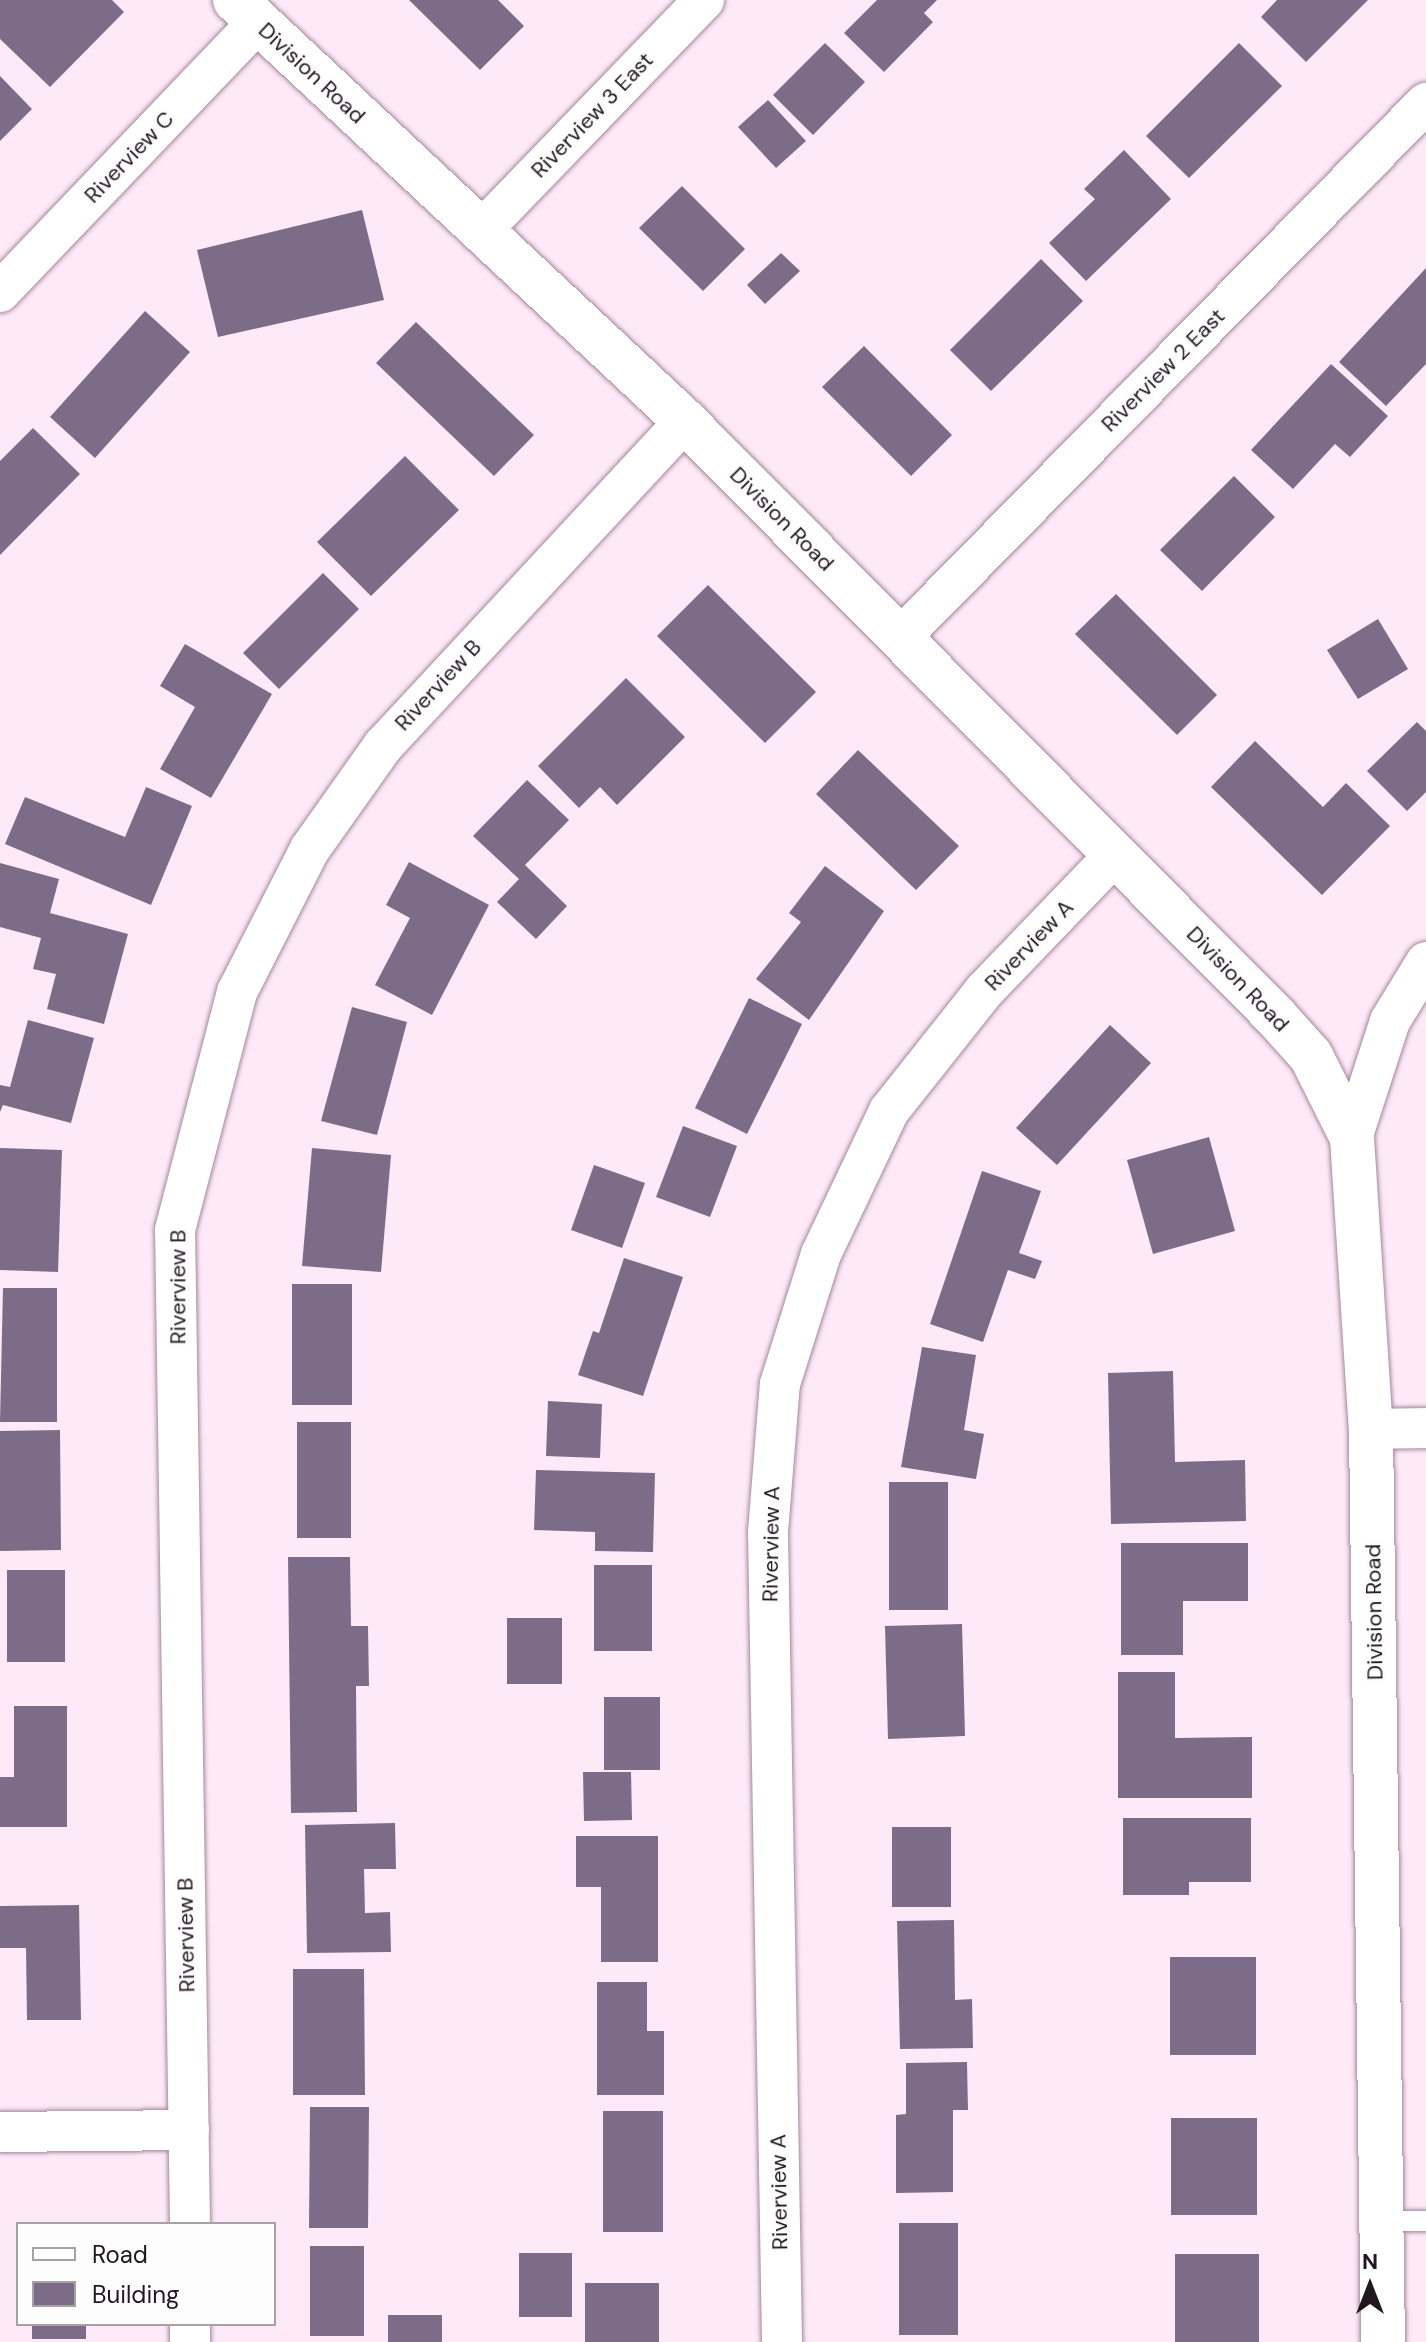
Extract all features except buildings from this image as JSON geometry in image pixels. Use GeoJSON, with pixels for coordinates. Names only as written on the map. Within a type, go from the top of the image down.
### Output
{"type":"FeatureCollection","features":[{"type":"Feature","properties":{"kind":"street","name":"Riverview 3 East"},"geometry":{"type":"LineString","coordinates":[[481,231],[704,0]]}},
{"type":"Feature","properties":{"kind":"street","name":"Division Road"},"geometry":{"type":"LineString","coordinates":[[246,11],[685,421],[1116,854],[1311,1056],[1352,1138],[1371,1429],[1383,2342]]}},
{"type":"Feature","properties":{"kind":"street","name":"Riverview C"},"geometry":{"type":"LineString","coordinates":[[0,292],[246,11]]}},
{"type":"Feature","properties":{"kind":"street","name":"Riverview 2 East"},"geometry":{"type":"LineString","coordinates":[[901,637],[1426,103]]}},
{"type":"Feature","properties":{"kind":"street","name":"Riverview B"},"geometry":{"type":"LineString","coordinates":[[190,2222],[175,1230],[237,992],[310,849],[383,746],[685,421]]}},
{"type":"Feature","properties":{"kind":"street","name":"Riverview A"},"geometry":{"type":"LineString","coordinates":[[782,2342],[768,1532],[780,1384],[821,1254],[889,1111],[984,991],[1116,854]]}},
{"type":"Feature","properties":{"kind":"street"},"geometry":{"type":"LineString","coordinates":[[1352,1138],[1390,1021],[1426,962]]}},
{"type":"Feature","properties":{"kind":"street"},"geometry":{"type":"LineString","coordinates":[[1371,1429],[1426,1428]]}},
{"type":"Feature","properties":{"kind":"street"},"geometry":{"type":"LineString","coordinates":[[0,2132],[189,2130]]}},
{"type":"Feature","properties":{"kind":"lane"},"geometry":{"type":"LineString","coordinates":[[1382,2221],[1426,2221]]}}]}
